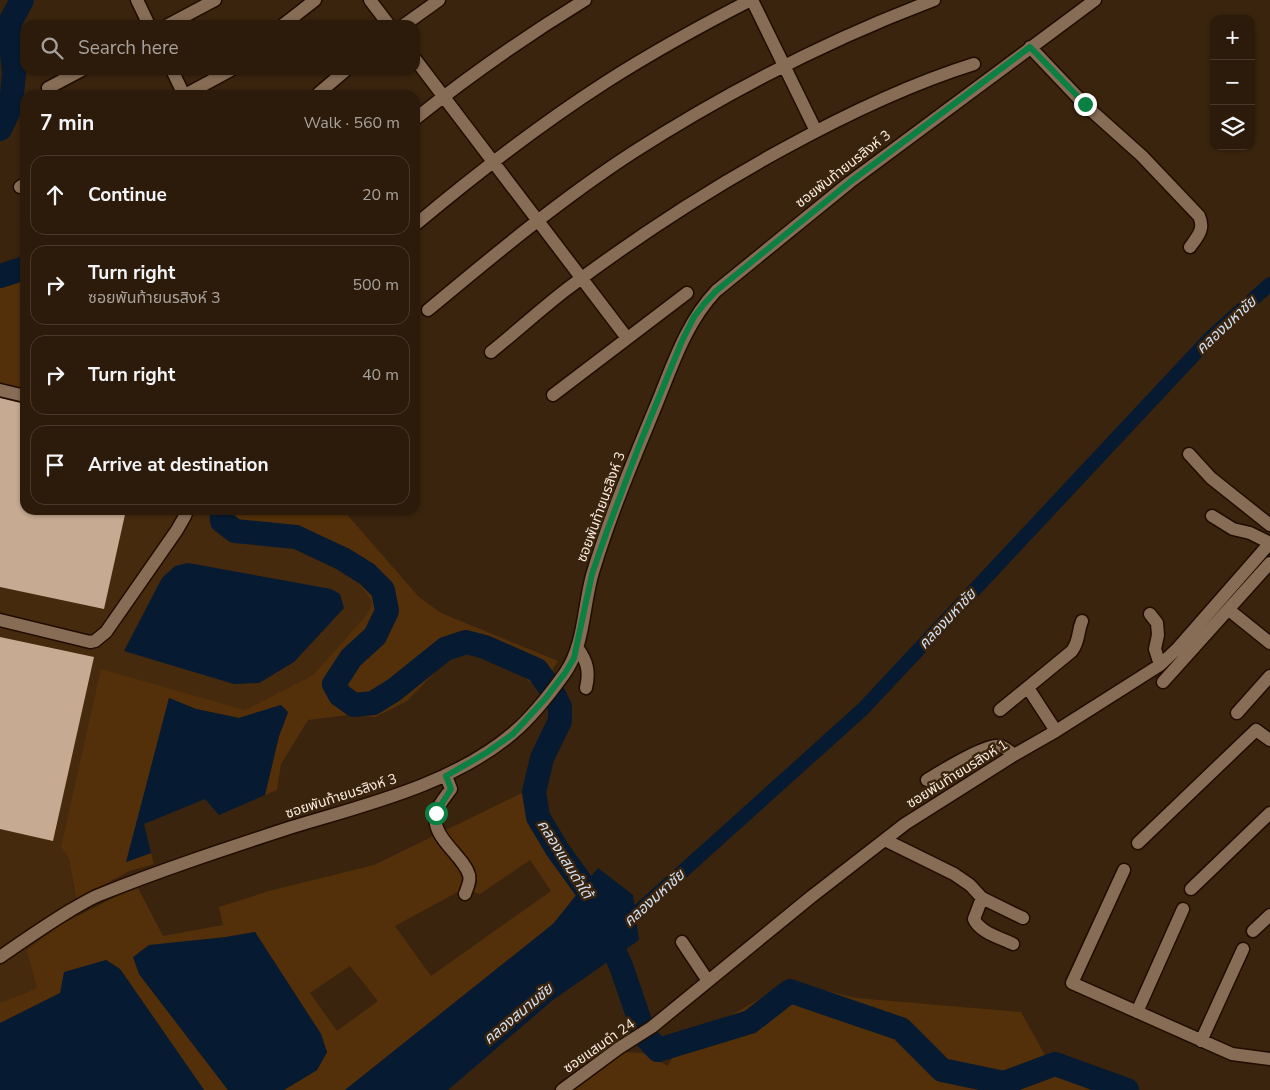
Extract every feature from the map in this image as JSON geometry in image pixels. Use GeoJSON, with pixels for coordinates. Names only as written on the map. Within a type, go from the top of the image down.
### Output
{"type":"FeatureCollection","features":[{"type":"Feature","properties":{"kind":"street"},"geometry":{"type":"LineString","coordinates":[[137,0],[147,20]]}},
{"type":"Feature","properties":{"kind":"street"},"geometry":{"type":"LineString","coordinates":[[177,20],[215,0]]}},
{"type":"Feature","properties":{"kind":"street"},"geometry":{"type":"LineString","coordinates":[[289,20],[314,0]]}},
{"type":"Feature","properties":{"kind":"street"},"geometry":{"type":"LineString","coordinates":[[370,0],[385,20]]}},
{"type":"Feature","properties":{"kind":"street"},"geometry":{"type":"LineString","coordinates":[[411,20],[439,0]]}},
{"type":"Feature","properties":{"kind":"street"},"geometry":{"type":"LineString","coordinates":[[420,116],[444,96],[542,26],[585,0]]}},
{"type":"Feature","properties":{"kind":"street"},"geometry":{"type":"LineString","coordinates":[[420,221],[494,162],[606,82],[701,26],[752,0],[816,131]]}},
{"type":"Feature","properties":{"kind":"street"},"geometry":{"type":"LineString","coordinates":[[428,310],[509,242],[630,154],[735,90],[784,65],[868,26],[934,0]]}},
{"type":"Feature","properties":{"kind":"street","name":"ซอยพันท้ายนรสิงห์ 3"},"geometry":{"type":"LineString","coordinates":[[0,957],[51,922],[96,896],[181,864],[374,802],[446,776],[486,753],[513,734],[545,699],[574,658],[592,574],[607,531],[682,341],[694,317],[704,304],[716,291],[850,182],[1095,0]]}},
{"type":"Feature","properties":{"kind":"street"},"geometry":{"type":"LineString","coordinates":[[1030,47],[1085,104],[1142,156],[1199,216],[1202,230],[1190,247]]}},
{"type":"Feature","properties":{"kind":"street"},"geometry":{"type":"LineString","coordinates":[[491,352],[582,278],[699,197],[816,131],[879,100],[914,85],[974,64]]}},
{"type":"Feature","properties":{"kind":"street"},"geometry":{"type":"LineString","coordinates":[[420,65],[628,338]]}},
{"type":"Feature","properties":{"kind":"street"},"geometry":{"type":"LineString","coordinates":[[48,88],[73,75]]}},
{"type":"Feature","properties":{"kind":"street"},"geometry":{"type":"LineString","coordinates":[[175,75],[182,90]]}},
{"type":"Feature","properties":{"kind":"street"},"geometry":{"type":"LineString","coordinates":[[194,90],[222,75]]}},
{"type":"Feature","properties":{"kind":"street"},"geometry":{"type":"LineString","coordinates":[[323,90],[340,75]]}},
{"type":"Feature","properties":{"kind":"street"},"geometry":{"type":"LineString","coordinates":[[553,395],[687,293]]}},
{"type":"Feature","properties":{"kind":"street"},"geometry":{"type":"LineString","coordinates":[[0,390],[20,395]]}},
{"type":"Feature","properties":{"kind":"street"},"geometry":{"type":"LineString","coordinates":[[1189,454],[1211,478],[1270,525]]}},
{"type":"Feature","properties":{"kind":"street"},"geometry":{"type":"LineString","coordinates":[[0,620],[90,642],[95,641],[106,632],[177,530],[185,515]]}},
{"type":"Feature","properties":{"kind":"street"},"geometry":{"type":"LineString","coordinates":[[1212,516],[1233,529],[1250,533],[1270,543]]}},
{"type":"Feature","properties":{"kind":"street","name":"ซอยพันท้ายนรสิงห์ 1"},"geometry":{"type":"LineString","coordinates":[[652,1027],[905,824],[1160,665],[1178,648],[1270,543]]}},
{"type":"Feature","properties":{"kind":"street"},"geometry":{"type":"LineString","coordinates":[[1163,682],[1270,563]]}},
{"type":"Feature","properties":{"kind":"street"},"geometry":{"type":"LineString","coordinates":[[1229,610],[1270,643]]}},
{"type":"Feature","properties":{"kind":"street"},"geometry":{"type":"LineString","coordinates":[[1150,614],[1157,624],[1158,635],[1155,649],[1160,665]]}},
{"type":"Feature","properties":{"kind":"street"},"geometry":{"type":"LineString","coordinates":[[1000,710],[1072,652],[1077,644],[1082,621]]}},
{"type":"Feature","properties":{"kind":"street"},"geometry":{"type":"LineString","coordinates":[[577,647],[586,659],[588,668],[589,676],[586,688]]}},
{"type":"Feature","properties":{"kind":"street"},"geometry":{"type":"LineString","coordinates":[[1237,713],[1270,676]]}},
{"type":"Feature","properties":{"kind":"street"},"geometry":{"type":"LineString","coordinates":[[1028,688],[1056,731]]}},
{"type":"Feature","properties":{"kind":"street"},"geometry":{"type":"LineString","coordinates":[[1138,843],[1256,730],[1270,740]]}},
{"type":"Feature","properties":{"kind":"street"},"geometry":{"type":"LineString","coordinates":[[927,780],[962,760],[994,746],[1002,746],[1014,755]]}},
{"type":"Feature","properties":{"kind":"street"},"geometry":{"type":"LineString","coordinates":[[446,776],[451,789],[436,813],[436,824],[444,841],[470,874],[466,894]]}},
{"type":"Feature","properties":{"kind":"street"},"geometry":{"type":"LineString","coordinates":[[1191,889],[1270,814]]}},
{"type":"Feature","properties":{"kind":"street"},"geometry":{"type":"LineString","coordinates":[[885,840],[954,874],[970,885],[982,898],[1023,918]]}},
{"type":"Feature","properties":{"kind":"street"},"geometry":{"type":"LineString","coordinates":[[1124,870],[1072,983],[1232,1054],[1269,1058]]}},
{"type":"Feature","properties":{"kind":"street"},"geometry":{"type":"LineString","coordinates":[[982,898],[974,919],[975,922],[981,928],[1013,944]]}},
{"type":"Feature","properties":{"kind":"street"},"geometry":{"type":"LineString","coordinates":[[1137,1012],[1183,909]]}},
{"type":"Feature","properties":{"kind":"street"},"geometry":{"type":"LineString","coordinates":[[1253,931],[1270,915]]}},
{"type":"Feature","properties":{"kind":"street"},"geometry":{"type":"LineString","coordinates":[[682,942],[708,981]]}},
{"type":"Feature","properties":{"kind":"street"},"geometry":{"type":"LineString","coordinates":[[1201,1041],[1243,949]]}},
{"type":"Feature","properties":{"kind":"street","name":"ซอยแสมดำ 24"},"geometry":{"type":"LineString","coordinates":[[562,1090],[619,1048],[652,1027]]}},
{"type":"Feature","properties":{"kind":"shaded area"},"geometry":{"type":"Polygon","coordinates":[[[20,275],[20,392],[0,389],[0,279],[20,275]]]}},
{"type":"Feature","properties":{"kind":"shaded area"},"geometry":{"type":"Polygon","coordinates":[[[0,389],[20,392],[20,515],[208,515],[223,537],[274,541],[355,578],[372,602],[368,613],[313,675],[245,710],[101,670],[69,858],[78,916],[60,925],[37,988],[0,1003],[0,389]]]}},
{"type":"Feature","properties":{"kind":"shaded area"},"geometry":{"type":"Polygon","coordinates":[[[208,515],[347,515],[419,597],[441,613],[558,661],[540,690],[509,665],[470,650],[445,662],[407,701],[375,717],[349,715],[308,720],[281,764],[277,790],[265,795],[279,736],[288,713],[281,705],[239,718],[196,709],[169,698],[127,862],[151,853],[154,864],[130,871],[76,899],[69,858],[61,847],[101,669],[245,710],[313,675],[368,613],[372,602],[355,578],[274,541],[223,537],[208,515]]]}},
{"type":"Feature","properties":{"kind":"shaded area"},"geometry":{"type":"Polygon","coordinates":[[[522,793],[542,845],[578,893],[553,924],[345,1090],[284,1090],[317,1070],[327,1052],[321,1034],[255,932],[226,937],[139,974],[228,1090],[204,1090],[120,969],[106,960],[60,993],[0,1023],[0,1003],[37,988],[27,950],[60,925],[115,897],[138,888],[163,936],[223,925],[219,907],[269,891],[374,865],[522,793]],[[530,860],[480,894],[463,889],[395,926],[431,976],[551,891],[530,860]],[[350,966],[310,993],[337,1031],[378,1001],[350,966]]]}},
{"type":"Feature","properties":{"kind":"shaded area"},"geometry":{"type":"Polygon","coordinates":[[[789,982],[856,998],[1021,1012],[1046,1057],[1103,1090],[569,1090],[620,1052],[642,1053],[668,1066],[683,1036],[735,1013],[789,982]]]}},
{"type":"Feature","properties":{"kind":"water"},"geometry":{"type":"Polygon","coordinates":[[[188,563],[331,589],[340,594],[344,608],[294,662],[259,683],[234,684],[124,651],[162,578],[175,566],[188,563]]]}},
{"type":"Feature","properties":{"kind":"water"},"geometry":{"type":"Polygon","coordinates":[[[169,698],[196,709],[239,718],[281,705],[288,712],[279,736],[265,795],[219,815],[205,799],[144,824],[151,853],[126,862],[169,698]]]}},
{"type":"Feature","properties":{"kind":"water","name":"คลองสนามชัย"},"geometry":{"type":"Polygon","coordinates":[[[598,868],[633,895],[639,940],[553,1000],[448,1090],[345,1090],[553,924],[598,868]]]}},
{"type":"Feature","properties":{"kind":"water"},"geometry":{"type":"Polygon","coordinates":[[[255,932],[321,1034],[327,1052],[317,1070],[284,1090],[228,1090],[139,974],[133,957],[149,945],[255,932]]]}},
{"type":"Feature","properties":{"kind":"water"},"geometry":{"type":"Polygon","coordinates":[[[106,960],[120,969],[204,1090],[0,1090],[0,1023],[60,993],[64,972],[106,960]]]}},
{"type":"Feature","properties":{"kind":"building"},"geometry":{"type":"Polygon","coordinates":[[[0,398],[20,403],[20,515],[125,515],[104,609],[0,587],[0,398]]]}},
{"type":"Feature","properties":{"kind":"building"},"geometry":{"type":"Polygon","coordinates":[[[0,637],[94,657],[53,841],[0,829],[0,637]]]}},
{"type":"Feature","properties":{"kind":"waterway","name":"คลองแสมดำใต้"},"geometry":{"type":"LineString","coordinates":[[0,129],[11,106],[14,73],[9,24],[22,0]]}},
{"type":"Feature","properties":{"kind":"waterway","name":"คลองแสมดำใต้"},"geometry":{"type":"LineString","coordinates":[[0,276],[20,270]]}},
{"type":"Feature","properties":{"kind":"waterway","name":"คลองมหาชัย"},"geometry":{"type":"LineString","coordinates":[[622,926],[863,709],[1210,338],[1270,284]]}},
{"type":"Feature","properties":{"kind":"waterway","name":"คลองแสมดำใต้"},"geometry":{"type":"LineString","coordinates":[[221,515],[222,521],[235,531],[296,537],[343,559],[367,574],[383,590],[387,611],[375,636],[351,658],[334,684],[340,695],[354,705],[373,703],[394,690],[445,649],[466,642],[485,647],[537,670],[551,689],[560,707],[560,721],[542,758],[534,792],[538,817],[557,849],[588,892],[621,966],[645,1036],[658,1050],[750,1022],[790,991],[901,1029],[942,1070],[1004,1083],[1055,1064],[1127,1090]]}},
{"type":"Feature","properties":{"kind":"route"},"geometry":{"type":"LineString","coordinates":[[436,813],[451,789],[446,776],[486,753],[513,734],[545,699],[574,658],[592,574],[607,531],[682,341],[694,317],[704,304],[716,291],[780,237],[1030,47],[1085,104]]}}]}
